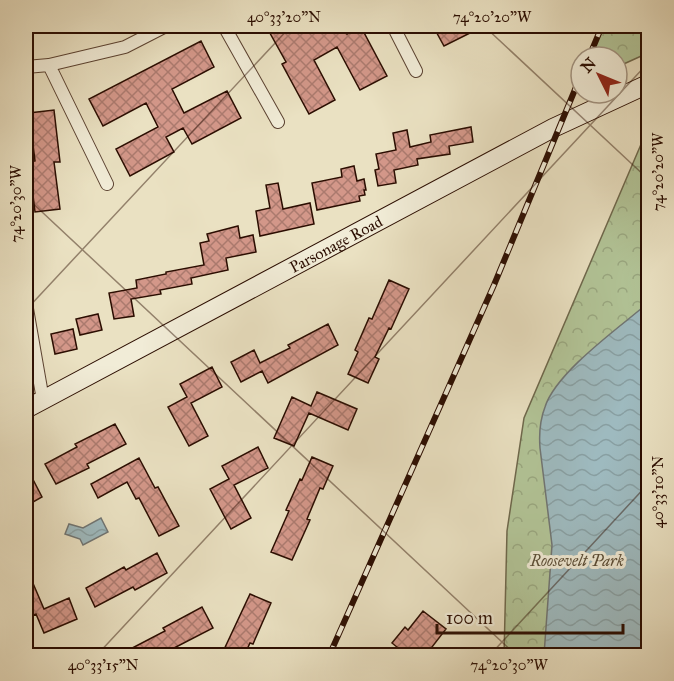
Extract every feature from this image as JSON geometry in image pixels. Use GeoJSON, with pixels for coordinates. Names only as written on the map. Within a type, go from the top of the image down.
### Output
{"type":"FeatureCollection","features":[{"type":"Feature","properties":{"kind":"street"},"geometry":{"type":"LineString","coordinates":[[26,67],[49,65],[125,47],[166,26]]}},
{"type":"Feature","properties":{"kind":"street"},"geometry":{"type":"LineString","coordinates":[[224,26],[278,122]]}},
{"type":"Feature","properties":{"kind":"street"},"geometry":{"type":"LineString","coordinates":[[393,26],[416,71]]}},
{"type":"Feature","properties":{"kind":"street"},"geometry":{"type":"LineString","coordinates":[[49,65],[107,184]]}},
{"type":"Feature","properties":{"kind":"street","name":"Parsonage Road"},"geometry":{"type":"LineString","coordinates":[[26,409],[553,128],[648,84]]}},
{"type":"Feature","properties":{"kind":"street"},"geometry":{"type":"LineString","coordinates":[[26,303],[42,400]]}},
{"type":"Feature","properties":{"kind":"green space"},"geometry":{"type":"Polygon","coordinates":[[[598,26],[648,26],[648,53],[629,62],[629,45],[595,45],[598,26]]]}},
{"type":"Feature","properties":{"kind":"green space","name":"Roosevelt Park"},"geometry":{"type":"Polygon","coordinates":[[[648,128],[648,655],[504,656],[507,531],[524,418],[648,128]]]}},
{"type":"Feature","properties":{"kind":"water","name":"Roosevelt Park"},"geometry":{"type":"Polygon","coordinates":[[[648,303],[648,655],[544,655],[552,545],[540,448],[543,412],[551,393],[575,365],[648,303]]]}},
{"type":"Feature","properties":{"kind":"water"},"geometry":{"type":"Polygon","coordinates":[[[101,518],[108,532],[83,545],[80,539],[65,534],[69,524],[83,528],[101,518]]]}},
{"type":"Feature","properties":{"kind":"building"},"geometry":{"type":"Polygon","coordinates":[[[266,26],[301,26],[303,30],[312,26],[342,26],[347,34],[361,27],[387,76],[360,90],[337,47],[314,60],[335,100],[309,114],[282,64],[286,62],[266,26]]]}},
{"type":"Feature","properties":{"kind":"building"},"geometry":{"type":"Polygon","coordinates":[[[433,26],[484,26],[444,46],[433,26]]]}},
{"type":"Feature","properties":{"kind":"building"},"geometry":{"type":"Polygon","coordinates":[[[201,41],[214,67],[172,89],[184,113],[227,91],[241,118],[192,144],[183,128],[166,137],[174,152],[130,176],[116,149],[158,127],[146,103],[103,126],[89,99],[201,41]]]}},
{"type":"Feature","properties":{"kind":"building"},"geometry":{"type":"Polygon","coordinates":[[[54,110],[60,162],[54,162],[60,209],[35,212],[29,162],[35,161],[29,113],[54,110]]]}},
{"type":"Feature","properties":{"kind":"building"},"geometry":{"type":"Polygon","coordinates":[[[471,127],[473,142],[449,146],[450,154],[417,159],[418,165],[394,170],[396,183],[378,186],[375,170],[379,169],[376,154],[396,150],[393,133],[407,130],[410,147],[431,142],[430,135],[471,127]]]}},
{"type":"Feature","properties":{"kind":"building"},"geometry":{"type":"Polygon","coordinates":[[[354,166],[357,181],[364,179],[366,190],[364,190],[365,195],[359,196],[360,201],[317,210],[312,183],[342,177],[341,169],[354,166]]]}},
{"type":"Feature","properties":{"kind":"building"},"geometry":{"type":"Polygon","coordinates":[[[278,183],[283,209],[310,203],[314,224],[260,236],[256,211],[270,208],[266,185],[278,183]]]}},
{"type":"Feature","properties":{"kind":"building"},"geometry":{"type":"Polygon","coordinates":[[[238,226],[240,238],[253,235],[256,252],[226,258],[228,270],[191,278],[192,284],[160,290],[161,294],[131,299],[134,316],[114,319],[109,293],[137,288],[136,280],[204,265],[200,243],[209,241],[207,234],[238,226]]]}},
{"type":"Feature","properties":{"kind":"building"},"geometry":{"type":"Polygon","coordinates":[[[389,280],[409,289],[375,357],[379,359],[368,383],[348,374],[358,352],[355,350],[389,280]]]}},
{"type":"Feature","properties":{"kind":"building"},"geometry":{"type":"Polygon","coordinates":[[[98,314],[102,330],[80,335],[76,319],[98,314]]]}},
{"type":"Feature","properties":{"kind":"building"},"geometry":{"type":"Polygon","coordinates":[[[328,324],[338,345],[268,383],[262,371],[241,382],[231,362],[254,350],[260,363],[290,348],[288,345],[328,324]]]}},
{"type":"Feature","properties":{"kind":"building"},"geometry":{"type":"Polygon","coordinates":[[[73,329],[77,349],[55,354],[51,334],[73,329]]]}},
{"type":"Feature","properties":{"kind":"building"},"geometry":{"type":"Polygon","coordinates":[[[212,367],[222,387],[191,403],[208,436],[189,446],[168,407],[187,397],[180,384],[212,367]]]}},
{"type":"Feature","properties":{"kind":"building"},"geometry":{"type":"Polygon","coordinates":[[[317,392],[357,409],[348,430],[309,413],[294,446],[274,438],[292,397],[311,406],[317,392]]]}},
{"type":"Feature","properties":{"kind":"building"},"geometry":{"type":"Polygon","coordinates":[[[115,424],[126,444],[87,464],[89,468],[56,484],[45,464],[77,447],[75,444],[115,424]]]}},
{"type":"Feature","properties":{"kind":"building"},"geometry":{"type":"Polygon","coordinates":[[[258,447],[268,468],[234,485],[251,518],[231,529],[210,489],[229,479],[222,466],[258,447]]]}},
{"type":"Feature","properties":{"kind":"building"},"geometry":{"type":"Polygon","coordinates":[[[312,457],[333,466],[323,489],[320,488],[307,519],[310,520],[292,560],[271,552],[289,511],[286,510],[312,457]]]}},
{"type":"Feature","properties":{"kind":"building"},"geometry":{"type":"Polygon","coordinates":[[[139,458],[179,526],[159,536],[139,498],[136,499],[127,482],[98,498],[91,484],[139,458]]]}},
{"type":"Feature","properties":{"kind":"building"},"geometry":{"type":"Polygon","coordinates":[[[26,466],[42,497],[26,506],[26,466]]]}},
{"type":"Feature","properties":{"kind":"building"},"geometry":{"type":"Polygon","coordinates":[[[157,553],[167,573],[135,590],[133,587],[95,607],[86,588],[124,567],[126,570],[157,553]]]}},
{"type":"Feature","properties":{"kind":"building"},"geometry":{"type":"Polygon","coordinates":[[[26,567],[44,609],[69,598],[77,619],[44,633],[36,614],[26,619],[26,567]]]}},
{"type":"Feature","properties":{"kind":"building"},"geometry":{"type":"Polygon","coordinates":[[[250,594],[271,603],[253,644],[250,643],[244,656],[221,656],[250,594]]]}},
{"type":"Feature","properties":{"kind":"building"},"geometry":{"type":"Polygon","coordinates":[[[202,607],[213,628],[174,648],[176,650],[166,656],[117,656],[165,631],[163,628],[202,607]]]}},
{"type":"Feature","properties":{"kind":"building"},"geometry":{"type":"Polygon","coordinates":[[[423,611],[446,629],[425,656],[408,656],[392,643],[405,627],[408,630],[423,611]]]}},
{"type":"Feature","properties":{"kind":"railway"},"geometry":{"type":"LineString","coordinates":[[594,45],[602,26]]}},
{"type":"Feature","properties":{"kind":"railway"},"geometry":{"type":"LineString","coordinates":[[329,656],[494,285],[569,104]]}}]}
